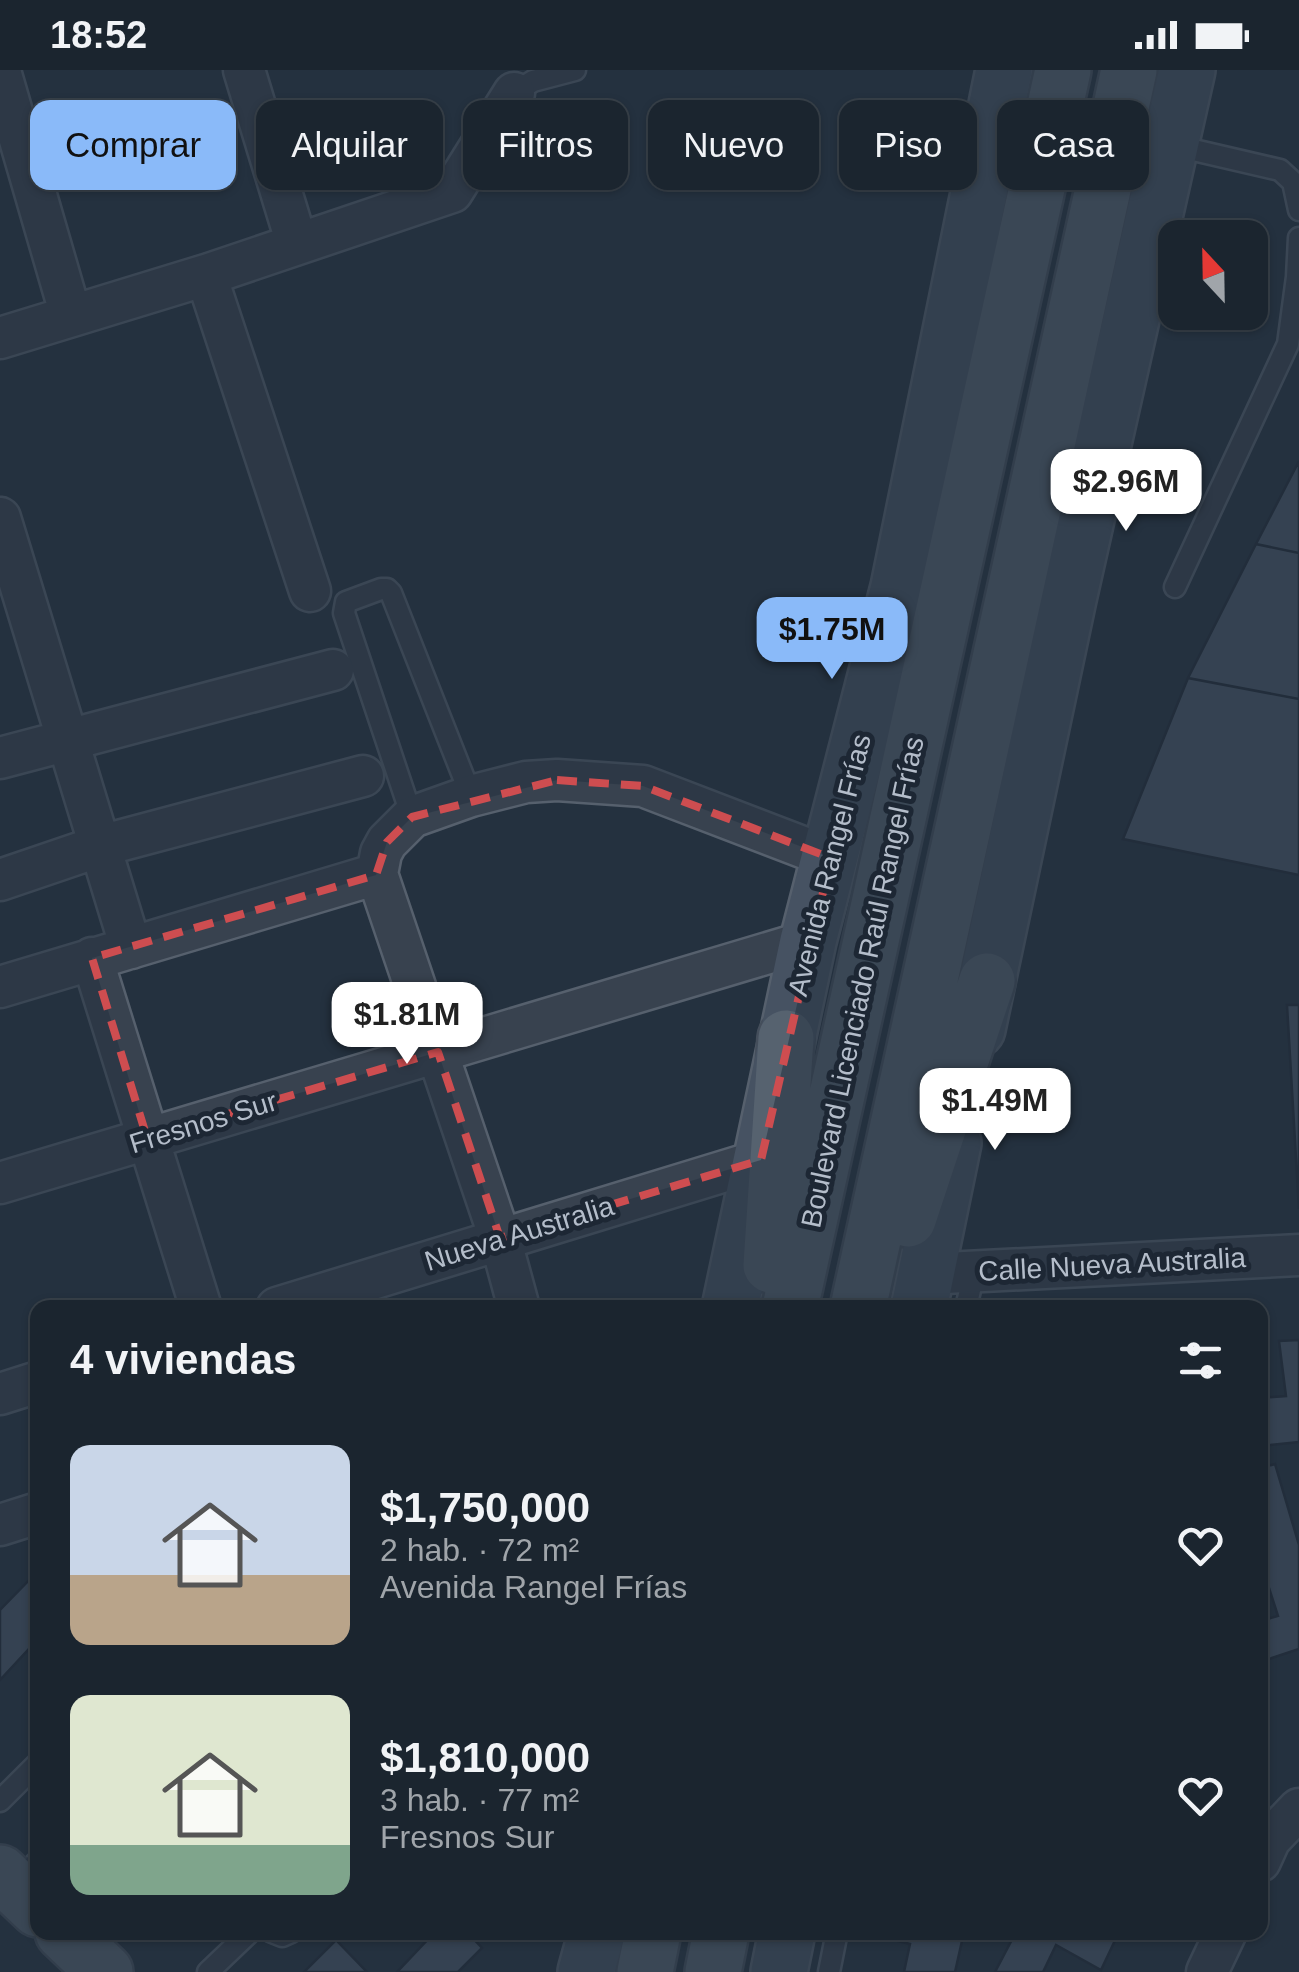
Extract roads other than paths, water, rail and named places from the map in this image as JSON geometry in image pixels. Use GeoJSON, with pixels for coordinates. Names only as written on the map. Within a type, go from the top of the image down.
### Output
{"type":"FeatureCollection","features":[{"type":"Feature","properties":{"kind":"main road","name":"Avenida Rangel Frías"},"geometry":{"type":"LineString","coordinates":[[732,1300],[808,941],[900,586],[1004,70]]}},
{"type":"Feature","properties":{"kind":"main road","name":"Boulevard Licenciado Raúl Rangel Frías"},"geometry":{"type":"LineString","coordinates":[[792,1300],[1063,70]]}},
{"type":"Feature","properties":{"kind":"main road"},"geometry":{"type":"LineString","coordinates":[[860,1300],[1129,70]]}},
{"type":"Feature","properties":{"kind":"main road"},"geometry":{"type":"LineString","coordinates":[[946,1290],[988,981],[1064,618],[1187,70]]}},
{"type":"Feature","properties":{"kind":"main road"},"geometry":{"type":"LineString","coordinates":[[882,1300],[988,981]]}},
{"type":"Feature","properties":{"kind":"main road"},"geometry":{"type":"LineString","coordinates":[[769,1300],[786,1038]]}},
{"type":"Feature","properties":{"kind":"main road"},"geometry":{"type":"LineString","coordinates":[[71,1940],[105,1972]]}},
{"type":"Feature","properties":{"kind":"main road"},"geometry":{"type":"LineString","coordinates":[[645,1972],[651,1940]]}},
{"type":"Feature","properties":{"kind":"main road"},"geometry":{"type":"LineString","coordinates":[[713,1972],[720,1940]]}},
{"type":"Feature","properties":{"kind":"main road"},"geometry":{"type":"LineString","coordinates":[[779,1972],[785,1940]]}},
{"type":"Feature","properties":{"kind":"street"},"geometry":{"type":"LineString","coordinates":[[244,70],[297,244]]}},
{"type":"Feature","properties":{"kind":"street"},"geometry":{"type":"LineString","coordinates":[[0,71],[71,316]]}},
{"type":"Feature","properties":{"kind":"street"},"geometry":{"type":"LineString","coordinates":[[0,338],[206,275],[452,192],[526,81]]}},
{"type":"Feature","properties":{"kind":"street"},"geometry":{"type":"LineString","coordinates":[[206,275],[310,591]]}},
{"type":"Feature","properties":{"kind":"street"},"geometry":{"type":"LineString","coordinates":[[0,518],[131,948]]}},
{"type":"Feature","properties":{"kind":"street"},"geometry":{"type":"LineString","coordinates":[[0,758],[332,670]]}},
{"type":"Feature","properties":{"kind":"street"},"geometry":{"type":"LineString","coordinates":[[0,880],[100,846],[363,776]]}},
{"type":"Feature","properties":{"kind":"street"},"geometry":{"type":"LineString","coordinates":[[517,1300],[500,1238],[377,874],[386,842],[412,817],[471,796],[526,782],[557,780],[643,786],[831,858]]}},
{"type":"Feature","properties":{"kind":"street"},"geometry":{"type":"LineString","coordinates":[[0,987],[377,874]]}},
{"type":"Feature","properties":{"kind":"street","name":"Fresnos Sur"},"geometry":{"type":"LineString","coordinates":[[0,1184],[808,941]]}},
{"type":"Feature","properties":{"kind":"street"},"geometry":{"type":"LineString","coordinates":[[92,958],[198,1300]]}},
{"type":"Feature","properties":{"kind":"street","name":"Nueva Australia"},"geometry":{"type":"LineString","coordinates":[[303,1300],[761,1160]]}},
{"type":"Feature","properties":{"kind":"street","name":"Calle Nueva Australia"},"geometry":{"type":"LineString","coordinates":[[946,1290],[1299,1255]]}},
{"type":"Feature","properties":{"kind":"street"},"geometry":{"type":"LineString","coordinates":[[0,1394],[30,1385]]}},
{"type":"Feature","properties":{"kind":"street"},"geometry":{"type":"LineString","coordinates":[[0,1525],[30,1516]]}},
{"type":"Feature","properties":{"kind":"street"},"geometry":{"type":"LineString","coordinates":[[1268,1844],[1299,1809]]}},
{"type":"Feature","properties":{"kind":"street"},"geometry":{"type":"LineString","coordinates":[[1207,1972],[1222,1940]]}},
{"type":"Feature","properties":{"kind":"lane"},"geometry":{"type":"LineString","coordinates":[[526,81],[575,70]]}},
{"type":"Feature","properties":{"kind":"lane"},"geometry":{"type":"LineString","coordinates":[[1170,144],[1280,170],[1293,182],[1299,210]]}},
{"type":"Feature","properties":{"kind":"lane"},"geometry":{"type":"LineString","coordinates":[[1175,587],[1288,344],[1299,238]]}},
{"type":"Feature","properties":{"kind":"lane"},"geometry":{"type":"LineString","coordinates":[[412,817],[344,613],[346,602],[381,588],[391,592],[471,796]]}},
{"type":"Feature","properties":{"kind":"lane"},"geometry":{"type":"LineString","coordinates":[[0,1802],[30,1771]]}},
{"type":"Feature","properties":{"kind":"lane"},"geometry":{"type":"LineString","coordinates":[[208,1972],[242,1940]]}},
{"type":"Feature","properties":{"kind":"lane"},"geometry":{"type":"LineString","coordinates":[[829,1972],[835,1940]]}}]}
